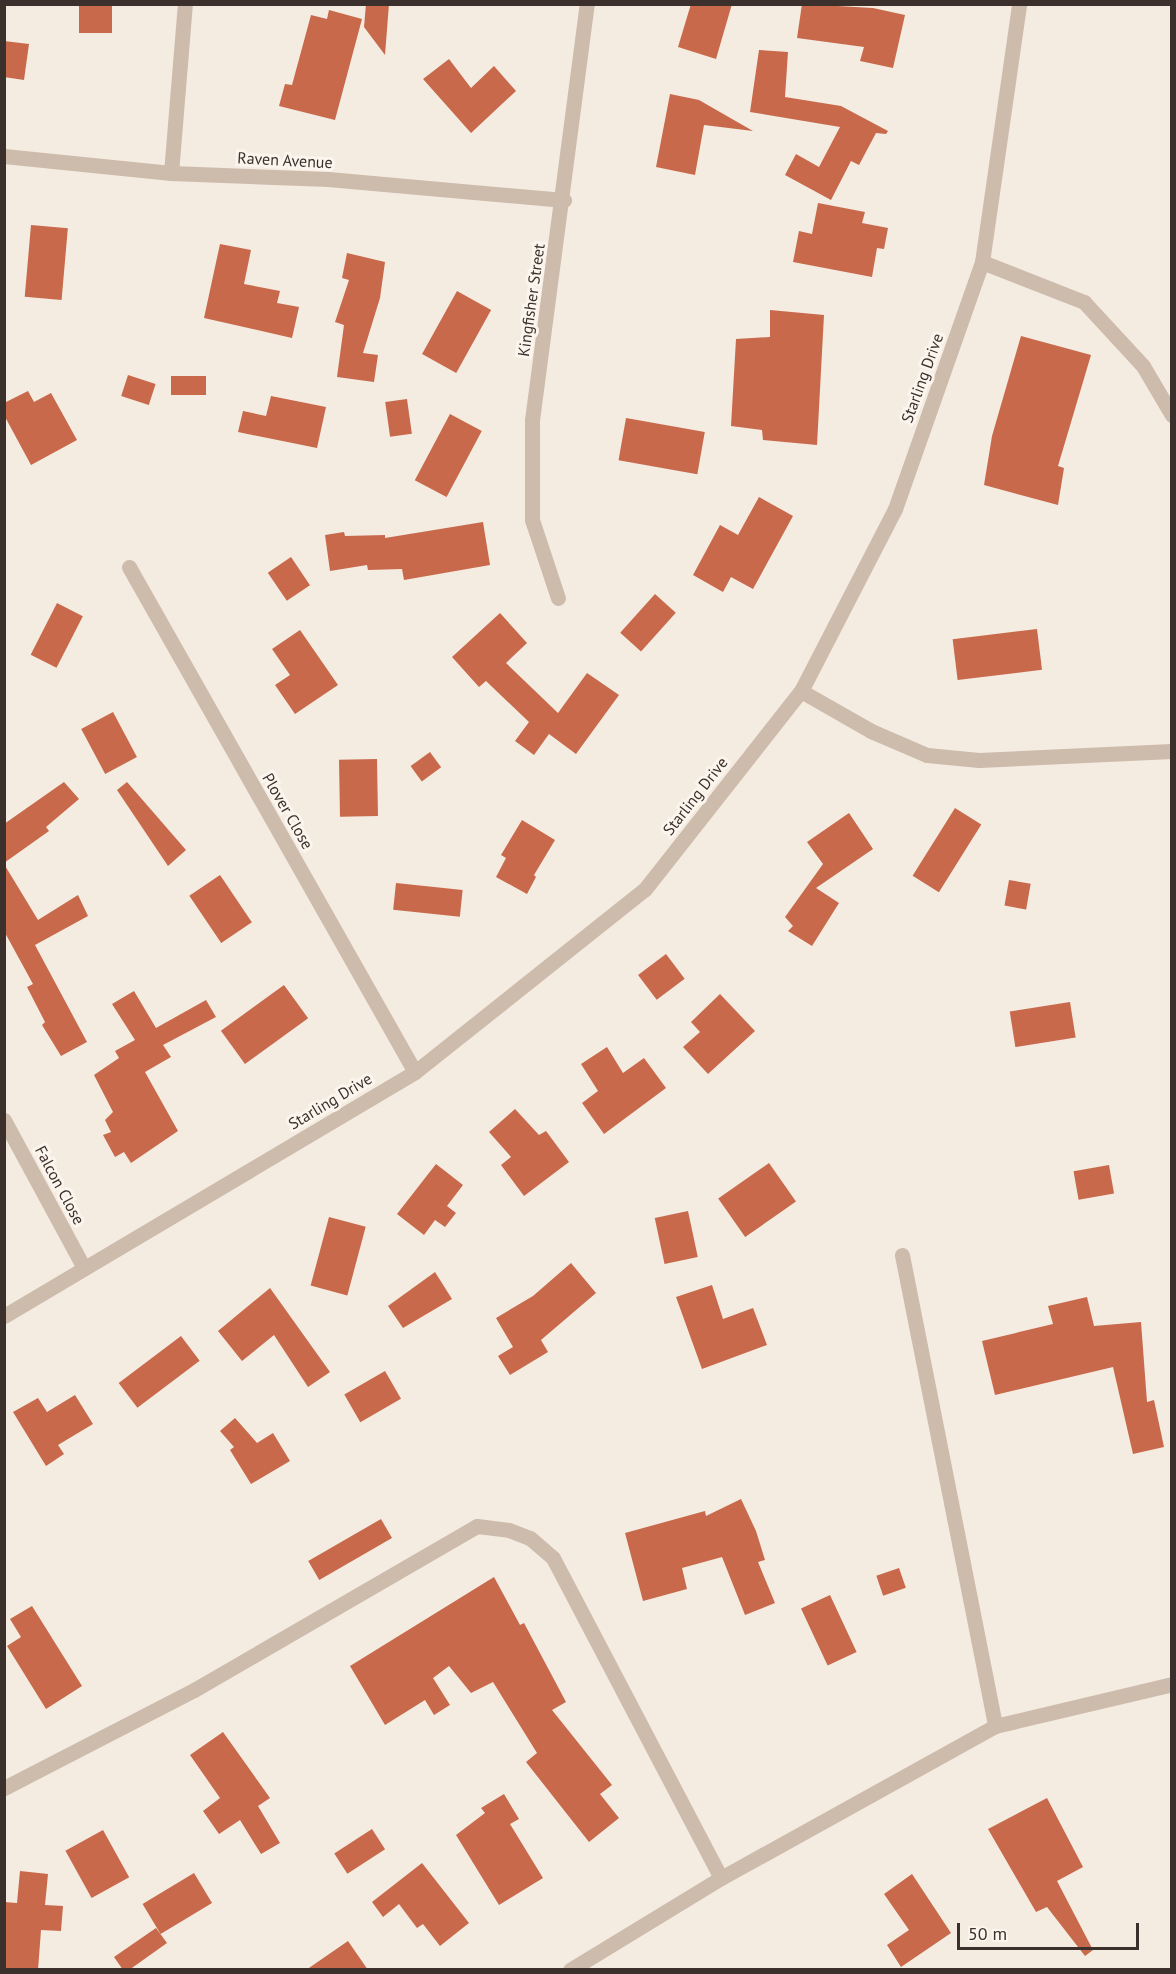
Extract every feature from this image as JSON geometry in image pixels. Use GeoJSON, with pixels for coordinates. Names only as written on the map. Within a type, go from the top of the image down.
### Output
{"type":"FeatureCollection","features":[{"type":"Feature","properties":{"kind":"street"},"geometry":{"type":"LineString","coordinates":[[171,173],[185,4]]}},
{"type":"Feature","properties":{"kind":"street","name":"Kingfisher Street"},"geometry":{"type":"LineString","coordinates":[[558,598],[532,520],[532,420],[564,200],[587,4]]}},
{"type":"Feature","properties":{"kind":"street","name":"Starling Drive"},"geometry":{"type":"LineString","coordinates":[[4,1316],[415,1072],[645,889],[801,691],[895,509],[982,262],[1019,4]]}},
{"type":"Feature","properties":{"kind":"street","name":"Raven Avenue"},"geometry":{"type":"LineString","coordinates":[[4,156],[171,173],[328,179],[564,200]]}},
{"type":"Feature","properties":{"kind":"street"},"geometry":{"type":"LineString","coordinates":[[982,262],[1084,302],[1143,366],[1172,415]]}},
{"type":"Feature","properties":{"kind":"street","name":"Plover Close"},"geometry":{"type":"LineString","coordinates":[[129,567],[415,1072]]}},
{"type":"Feature","properties":{"kind":"street"},"geometry":{"type":"LineString","coordinates":[[801,691],[871,730],[927,755],[979,760],[1172,751]]}},
{"type":"Feature","properties":{"kind":"street","name":"Falcon Close"},"geometry":{"type":"LineString","coordinates":[[4,1120],[84,1268]]}},
{"type":"Feature","properties":{"kind":"street"},"geometry":{"type":"LineString","coordinates":[[902,1255],[995,1726]]}},
{"type":"Feature","properties":{"kind":"street"},"geometry":{"type":"LineString","coordinates":[[4,1788],[194,1690],[477,1526],[498,1529],[530,1539],[553,1558],[721,1878]]}},
{"type":"Feature","properties":{"kind":"street"},"geometry":{"type":"LineString","coordinates":[[570,1970],[721,1878],[995,1726],[1172,1684]]}},
{"type":"Feature","properties":{"kind":"building"},"geometry":{"type":"Polygon","coordinates":[[[79,4],[112,4],[112,33],[79,33],[79,4]]]}},
{"type":"Feature","properties":{"kind":"building"},"geometry":{"type":"Polygon","coordinates":[[[366,4],[389,4],[385,55],[364,27],[366,4]]]}},
{"type":"Feature","properties":{"kind":"building"},"geometry":{"type":"Polygon","coordinates":[[[691,4],[732,4],[716,59],[678,47],[691,4]]]}},
{"type":"Feature","properties":{"kind":"building"},"geometry":{"type":"Polygon","coordinates":[[[802,4],[873,8],[905,15],[893,68],[860,61],[864,47],[797,38],[802,4]]]}},
{"type":"Feature","properties":{"kind":"building"},"geometry":{"type":"Polygon","coordinates":[[[329,10],[362,19],[335,120],[279,106],[285,84],[292,85],[311,15],[327,19],[329,10]]]}},
{"type":"Feature","properties":{"kind":"building"},"geometry":{"type":"Polygon","coordinates":[[[4,41],[29,44],[24,80],[4,77],[4,41]]]}},
{"type":"Feature","properties":{"kind":"building"},"geometry":{"type":"Polygon","coordinates":[[[759,50],[788,52],[785,97],[841,106],[888,131],[886,134],[876,133],[859,165],[851,161],[831,200],[785,175],[796,154],[819,167],[840,127],[750,112],[759,50]]]}},
{"type":"Feature","properties":{"kind":"building"},"geometry":{"type":"Polygon","coordinates":[[[449,59],[471,88],[494,66],[516,91],[471,133],[423,79],[449,59]]]}},
{"type":"Feature","properties":{"kind":"building"},"geometry":{"type":"Polygon","coordinates":[[[670,94],[699,100],[753,131],[704,125],[695,175],[656,167],[670,94]]]}},
{"type":"Feature","properties":{"kind":"building"},"geometry":{"type":"Polygon","coordinates":[[[818,203],[865,212],[862,223],[888,228],[884,249],[877,248],[872,277],[793,262],[799,231],[812,234],[818,203]]]}},
{"type":"Feature","properties":{"kind":"building"},"geometry":{"type":"Polygon","coordinates":[[[31,225],[68,228],[62,300],[25,297],[31,225]]]}},
{"type":"Feature","properties":{"kind":"building"},"geometry":{"type":"Polygon","coordinates":[[[220,244],[251,250],[244,284],[280,291],[277,303],[299,307],[292,338],[204,318],[220,244]]]}},
{"type":"Feature","properties":{"kind":"building"},"geometry":{"type":"Polygon","coordinates":[[[347,253],[385,262],[380,298],[363,353],[378,355],[374,382],[337,377],[344,325],[335,322],[349,280],[342,278],[347,253]]]}},
{"type":"Feature","properties":{"kind":"building"},"geometry":{"type":"Polygon","coordinates":[[[457,291],[491,310],[456,373],[422,354],[457,291]]]}},
{"type":"Feature","properties":{"kind":"building"},"geometry":{"type":"Polygon","coordinates":[[[770,310],[824,315],[817,445],[763,440],[762,430],[731,426],[736,339],[770,337],[770,310]]]}},
{"type":"Feature","properties":{"kind":"building"},"geometry":{"type":"Polygon","coordinates":[[[1021,336],[1091,355],[1058,466],[1064,468],[1058,505],[984,485],[992,436],[1021,336]]]}},
{"type":"Feature","properties":{"kind":"building"},"geometry":{"type":"Polygon","coordinates":[[[128,375],[156,384],[149,405],[121,396],[128,375]]]}},
{"type":"Feature","properties":{"kind":"building"},"geometry":{"type":"Polygon","coordinates":[[[171,376],[206,376],[206,395],[171,395],[171,376]]]}},
{"type":"Feature","properties":{"kind":"building"},"geometry":{"type":"Polygon","coordinates":[[[28,391],[34,402],[51,393],[77,440],[31,465],[4,415],[4,403],[28,391]]]}},
{"type":"Feature","properties":{"kind":"building"},"geometry":{"type":"Polygon","coordinates":[[[271,396],[326,407],[317,448],[238,432],[243,411],[266,416],[271,396]]]}},
{"type":"Feature","properties":{"kind":"building"},"geometry":{"type":"Polygon","coordinates":[[[407,399],[412,434],[390,437],[385,402],[407,399]]]}},
{"type":"Feature","properties":{"kind":"building"},"geometry":{"type":"Polygon","coordinates":[[[450,414],[482,431],[447,497],[415,480],[450,414]]]}},
{"type":"Feature","properties":{"kind":"building"},"geometry":{"type":"Polygon","coordinates":[[[626,418],[705,432],[697,474],[619,460],[626,418]]]}},
{"type":"Feature","properties":{"kind":"building"},"geometry":{"type":"Polygon","coordinates":[[[759,497],[793,516],[753,589],[731,577],[723,592],[693,575],[720,525],[738,535],[759,497]]]}},
{"type":"Feature","properties":{"kind":"building"},"geometry":{"type":"Polygon","coordinates":[[[483,522],[490,565],[404,580],[402,569],[368,570],[367,565],[330,571],[325,535],[344,532],[345,536],[385,535],[385,538],[483,522]]]}},
{"type":"Feature","properties":{"kind":"building"},"geometry":{"type":"Polygon","coordinates":[[[291,557],[310,585],[287,601],[268,573],[291,557]]]}},
{"type":"Feature","properties":{"kind":"building"},"geometry":{"type":"Polygon","coordinates":[[[655,594],[676,613],[641,651],[620,633],[655,594]]]}},
{"type":"Feature","properties":{"kind":"building"},"geometry":{"type":"Polygon","coordinates":[[[57,603],[83,616],[57,668],[31,655],[57,603]]]}},
{"type":"Feature","properties":{"kind":"building"},"geometry":{"type":"Polygon","coordinates":[[[500,613],[527,643],[506,663],[558,713],[587,673],[619,695],[576,754],[549,734],[534,755],[515,741],[529,722],[486,681],[479,687],[452,657],[500,613]]]}},
{"type":"Feature","properties":{"kind":"building"},"geometry":{"type":"Polygon","coordinates":[[[1037,629],[1042,670],[958,680],[953,639],[1037,629]]]}},
{"type":"Feature","properties":{"kind":"building"},"geometry":{"type":"Polygon","coordinates":[[[300,630],[338,685],[295,714],[275,685],[290,675],[272,649],[300,630]]]}},
{"type":"Feature","properties":{"kind":"building"},"geometry":{"type":"Polygon","coordinates":[[[113,712],[137,757],[105,774],[81,729],[113,712]]]}},
{"type":"Feature","properties":{"kind":"building"},"geometry":{"type":"Polygon","coordinates":[[[430,752],[441,767],[422,781],[411,766],[430,752]]]}},
{"type":"Feature","properties":{"kind":"building"},"geometry":{"type":"Polygon","coordinates":[[[377,759],[378,816],[340,817],[339,760],[377,759]]]}},
{"type":"Feature","properties":{"kind":"building"},"geometry":{"type":"Polygon","coordinates":[[[64,782],[79,799],[46,827],[49,831],[4,863],[4,824],[64,782]]]}},
{"type":"Feature","properties":{"kind":"building"},"geometry":{"type":"Polygon","coordinates":[[[127,782],[186,850],[168,866],[117,790],[127,782]]]}},
{"type":"Feature","properties":{"kind":"building"},"geometry":{"type":"Polygon","coordinates":[[[955,808],[981,824],[939,892],[913,876],[955,808]]]}},
{"type":"Feature","properties":{"kind":"building"},"geometry":{"type":"Polygon","coordinates":[[[849,813],[873,849],[816,888],[839,903],[812,946],[788,931],[793,926],[785,917],[823,864],[807,842],[849,813]]]}},
{"type":"Feature","properties":{"kind":"building"},"geometry":{"type":"Polygon","coordinates":[[[522,820],[555,840],[534,875],[536,877],[527,894],[496,877],[506,858],[501,855],[522,820]]]}},
{"type":"Feature","properties":{"kind":"building"},"geometry":{"type":"Polygon","coordinates":[[[4,864],[38,920],[78,895],[88,916],[35,945],[87,1042],[61,1056],[42,1025],[45,1022],[27,987],[33,984],[4,931],[4,864]]]}},
{"type":"Feature","properties":{"kind":"building"},"geometry":{"type":"Polygon","coordinates":[[[220,875],[252,922],[221,943],[189,896],[220,875]]]}},
{"type":"Feature","properties":{"kind":"building"},"geometry":{"type":"Polygon","coordinates":[[[1009,880],[1031,884],[1026,909],[1004,906],[1009,880]]]}},
{"type":"Feature","properties":{"kind":"building"},"geometry":{"type":"Polygon","coordinates":[[[396,883],[463,890],[460,917],[393,910],[396,883]]]}},
{"type":"Feature","properties":{"kind":"building"},"geometry":{"type":"Polygon","coordinates":[[[666,954],[685,979],[657,1000],[638,975],[666,954]]]}},
{"type":"Feature","properties":{"kind":"building"},"geometry":{"type":"Polygon","coordinates":[[[284,985],[308,1018],[245,1064],[221,1031],[284,985]]]}},
{"type":"Feature","properties":{"kind":"building"},"geometry":{"type":"Polygon","coordinates":[[[134,991],[156,1028],[206,1000],[216,1017],[163,1045],[171,1057],[145,1072],[178,1131],[131,1163],[124,1152],[115,1157],[103,1135],[111,1132],[105,1120],[113,1112],[94,1075],[119,1058],[115,1051],[135,1040],[112,1004],[134,991]]]}},
{"type":"Feature","properties":{"kind":"building"},"geometry":{"type":"Polygon","coordinates":[[[720,994],[755,1031],[708,1074],[683,1047],[700,1032],[691,1022],[720,994]]]}},
{"type":"Feature","properties":{"kind":"building"},"geometry":{"type":"Polygon","coordinates":[[[1070,1002],[1076,1038],[1015,1047],[1010,1012],[1070,1002]]]}},
{"type":"Feature","properties":{"kind":"building"},"geometry":{"type":"Polygon","coordinates":[[[607,1047],[623,1073],[644,1058],[666,1088],[604,1134],[582,1103],[598,1091],[581,1064],[607,1047]]]}},
{"type":"Feature","properties":{"kind":"building"},"geometry":{"type":"Polygon","coordinates":[[[515,1109],[539,1135],[546,1131],[569,1162],[524,1196],[501,1165],[511,1157],[489,1132],[515,1109]]]}},
{"type":"Feature","properties":{"kind":"building"},"geometry":{"type":"Polygon","coordinates":[[[769,1163],[796,1202],[745,1237],[718,1199],[769,1163]]]}},
{"type":"Feature","properties":{"kind":"building"},"geometry":{"type":"Polygon","coordinates":[[[436,1164],[463,1185],[447,1206],[456,1213],[445,1227],[435,1220],[424,1235],[397,1214],[436,1164]]]}},
{"type":"Feature","properties":{"kind":"building"},"geometry":{"type":"Polygon","coordinates":[[[1109,1165],[1114,1194],[1079,1200],[1074,1171],[1109,1165]]]}},
{"type":"Feature","properties":{"kind":"building"},"geometry":{"type":"Polygon","coordinates":[[[688,1211],[698,1257],[665,1264],[655,1218],[688,1211]]]}},
{"type":"Feature","properties":{"kind":"building"},"geometry":{"type":"Polygon","coordinates":[[[329,1217],[366,1227],[347,1295],[311,1286],[329,1217]]]}},
{"type":"Feature","properties":{"kind":"building"},"geometry":{"type":"Polygon","coordinates":[[[571,1263],[596,1293],[541,1340],[548,1352],[510,1375],[498,1356],[513,1347],[496,1318],[533,1296],[571,1263]]]}},
{"type":"Feature","properties":{"kind":"building"},"geometry":{"type":"Polygon","coordinates":[[[435,1272],[452,1299],[403,1328],[388,1306],[435,1272]]]}},
{"type":"Feature","properties":{"kind":"building"},"geometry":{"type":"Polygon","coordinates":[[[712,1285],[723,1319],[753,1308],[767,1345],[702,1369],[676,1297],[712,1285]]]}},
{"type":"Feature","properties":{"kind":"building"},"geometry":{"type":"Polygon","coordinates":[[[270,1288],[330,1372],[308,1387],[274,1335],[242,1361],[218,1331],[270,1288]]]}},
{"type":"Feature","properties":{"kind":"building"},"geometry":{"type":"Polygon","coordinates":[[[1087,1297],[1094,1326],[1141,1322],[1147,1402],[1154,1400],[1164,1447],[1133,1454],[1113,1367],[995,1395],[982,1341],[1053,1324],[1048,1306],[1087,1297]]]}},
{"type":"Feature","properties":{"kind":"building"},"geometry":{"type":"Polygon","coordinates":[[[181,1336],[200,1361],[137,1408],[119,1383],[181,1336]]]}},
{"type":"Feature","properties":{"kind":"building"},"geometry":{"type":"Polygon","coordinates":[[[385,1371],[401,1399],[360,1422],[344,1394],[385,1371]]]}},
{"type":"Feature","properties":{"kind":"building"},"geometry":{"type":"Polygon","coordinates":[[[75,1395],[93,1424],[58,1445],[64,1454],[46,1466],[13,1412],[38,1398],[47,1412],[75,1395]]]}},
{"type":"Feature","properties":{"kind":"building"},"geometry":{"type":"Polygon","coordinates":[[[235,1418],[257,1443],[273,1433],[290,1461],[251,1484],[230,1450],[234,1447],[220,1431],[235,1418]]]}},
{"type":"Feature","properties":{"kind":"building"},"geometry":{"type":"Polygon","coordinates":[[[741,1499],[756,1531],[765,1560],[758,1562],[775,1603],[745,1615],[722,1557],[682,1568],[687,1589],[643,1601],[625,1533],[705,1511],[706,1516],[741,1499]]]}},
{"type":"Feature","properties":{"kind":"building"},"geometry":{"type":"Polygon","coordinates":[[[381,1519],[392,1538],[319,1580],[308,1561],[381,1519]]]}},
{"type":"Feature","properties":{"kind":"building"},"geometry":{"type":"Polygon","coordinates":[[[899,1568],[906,1588],[883,1596],[876,1576],[899,1568]]]}},
{"type":"Feature","properties":{"kind":"building"},"geometry":{"type":"Polygon","coordinates":[[[494,1577],[520,1625],[524,1623],[566,1702],[552,1710],[612,1785],[600,1794],[619,1818],[589,1842],[526,1762],[537,1753],[493,1682],[471,1693],[449,1666],[433,1678],[450,1705],[434,1715],[425,1700],[385,1725],[350,1666],[494,1577]]]}},
{"type":"Feature","properties":{"kind":"building"},"geometry":{"type":"Polygon","coordinates":[[[830,1595],[857,1652],[828,1666],[801,1609],[830,1595]]]}},
{"type":"Feature","properties":{"kind":"building"},"geometry":{"type":"Polygon","coordinates":[[[32,1606],[82,1686],[46,1709],[7,1646],[21,1637],[10,1619],[32,1606]]]}},
{"type":"Feature","properties":{"kind":"building"},"geometry":{"type":"Polygon","coordinates":[[[223,1732],[270,1798],[258,1806],[280,1843],[261,1854],[240,1820],[219,1834],[203,1811],[220,1798],[190,1755],[223,1732]]]}},
{"type":"Feature","properties":{"kind":"building"},"geometry":{"type":"Polygon","coordinates":[[[504,1794],[519,1819],[510,1824],[543,1878],[499,1905],[456,1835],[485,1813],[481,1808],[504,1794]]]}},
{"type":"Feature","properties":{"kind":"building"},"geometry":{"type":"Polygon","coordinates":[[[1047,1798],[1083,1867],[1057,1881],[1093,1950],[1085,1956],[1047,1907],[1036,1912],[988,1829],[1047,1798]]]}},
{"type":"Feature","properties":{"kind":"building"},"geometry":{"type":"Polygon","coordinates":[[[372,1829],[385,1849],[347,1874],[334,1854],[372,1829]]]}},
{"type":"Feature","properties":{"kind":"building"},"geometry":{"type":"Polygon","coordinates":[[[103,1830],[129,1877],[92,1898],[65,1851],[103,1830]]]}},
{"type":"Feature","properties":{"kind":"building"},"geometry":{"type":"Polygon","coordinates":[[[422,1863],[469,1923],[440,1946],[423,1924],[417,1928],[399,1904],[383,1917],[372,1902],[422,1863]]]}},
{"type":"Feature","properties":{"kind":"building"},"geometry":{"type":"Polygon","coordinates":[[[20,1871],[48,1874],[45,1905],[63,1906],[61,1931],[41,1930],[38,1970],[4,1970],[4,1902],[17,1903],[20,1871]]]}},
{"type":"Feature","properties":{"kind":"building"},"geometry":{"type":"Polygon","coordinates":[[[194,1873],[212,1903],[161,1934],[143,1904],[194,1873]]]}},
{"type":"Feature","properties":{"kind":"building"},"geometry":{"type":"Polygon","coordinates":[[[912,1874],[951,1933],[901,1967],[887,1945],[909,1930],[884,1894],[912,1874]]]}},
{"type":"Feature","properties":{"kind":"building"},"geometry":{"type":"Polygon","coordinates":[[[156,1928],[167,1943],[129,1970],[123,1970],[114,1957],[156,1928]]]}},
{"type":"Feature","properties":{"kind":"building"},"geometry":{"type":"Polygon","coordinates":[[[348,1941],[368,1970],[306,1970],[348,1941]]]}}]}
